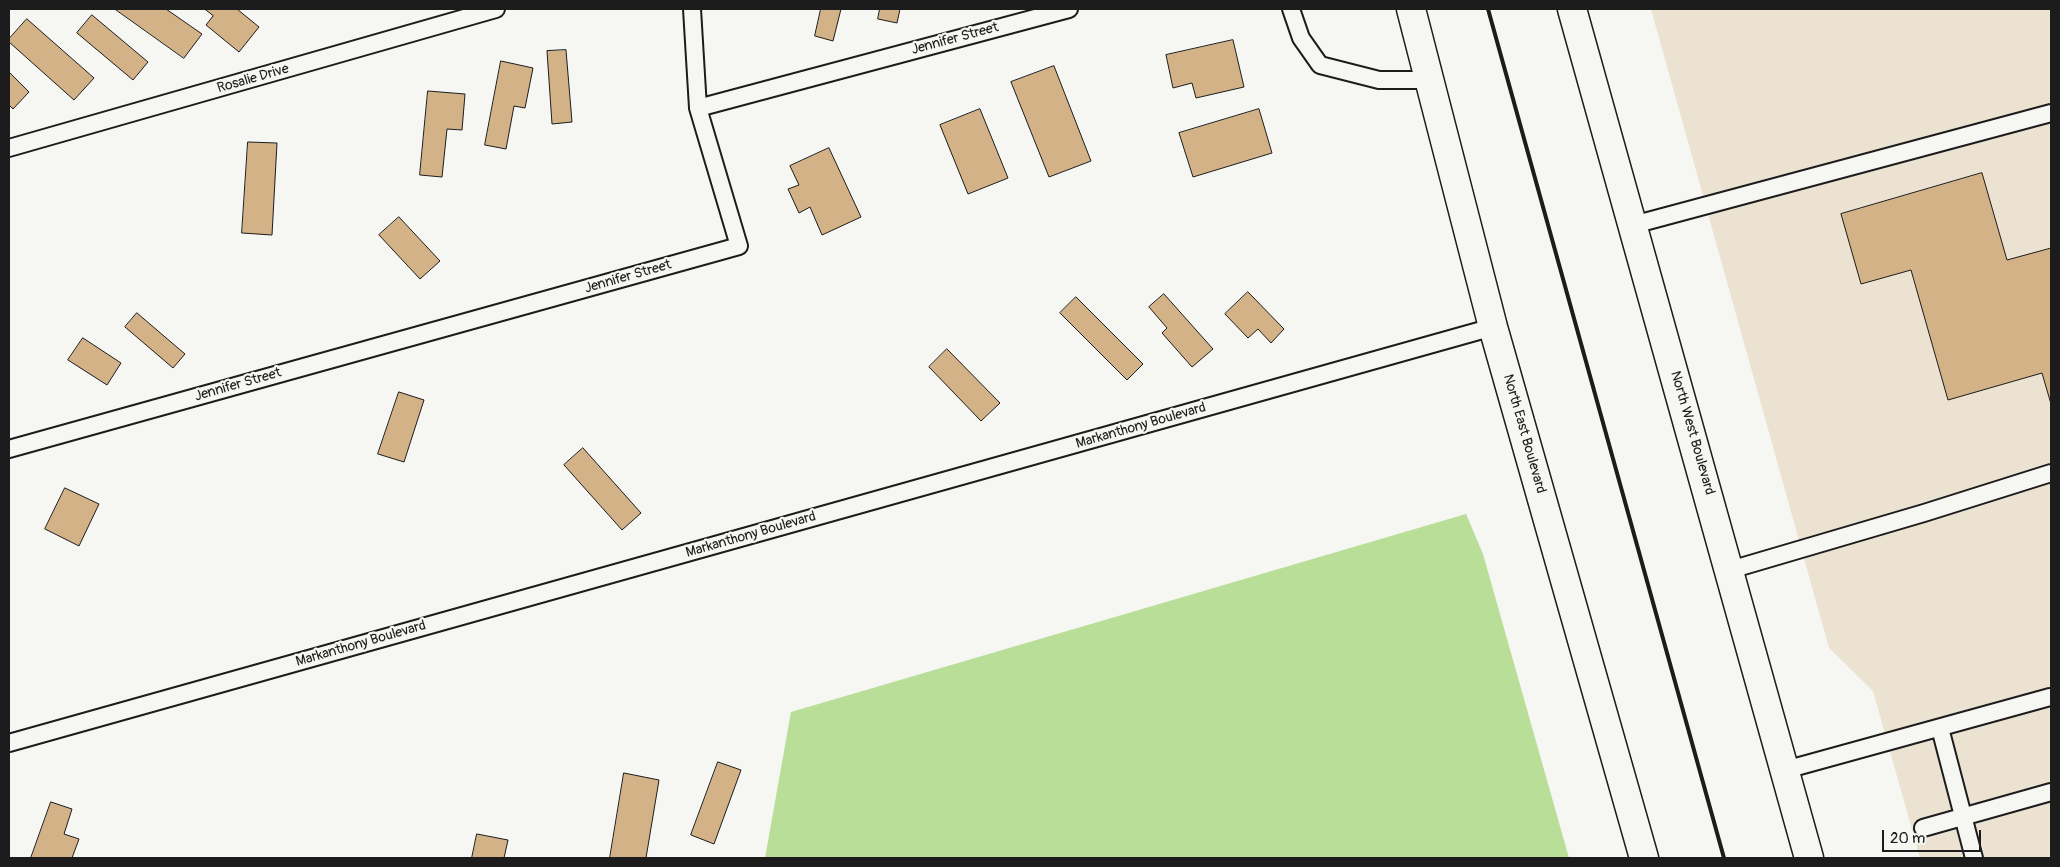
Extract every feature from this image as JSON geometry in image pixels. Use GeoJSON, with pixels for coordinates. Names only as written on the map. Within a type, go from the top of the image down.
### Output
{"type":"FeatureCollection","features":[{"type":"Feature","properties":{"kind":"main road","name":"North East Boulevard"},"geometry":{"type":"LineString","coordinates":[[1411,9],[1493,327],[1644,858]]}},
{"type":"Feature","properties":{"kind":"main road","name":"North West Boulevard"},"geometry":{"type":"LineString","coordinates":[[1572,9],[1810,858]]}},
{"type":"Feature","properties":{"kind":"lane","name":"Rosalie Drive"},"geometry":{"type":"LineString","coordinates":[[9,148],[496,9]]}},
{"type":"Feature","properties":{"kind":"lane"},"geometry":{"type":"LineString","coordinates":[[692,9],[698,108]]}},
{"type":"Feature","properties":{"kind":"lane","name":"Jennifer Street"},"geometry":{"type":"LineString","coordinates":[[9,449],[739,246],[698,108],[1069,9]]}},
{"type":"Feature","properties":{"kind":"lane"},"geometry":{"type":"LineString","coordinates":[[1291,9],[1301,38],[1320,65],[1379,80],[1429,80]]}},
{"type":"Feature","properties":{"kind":"lane"},"geometry":{"type":"LineString","coordinates":[[1633,225],[2051,113]]}},
{"type":"Feature","properties":{"kind":"lane","name":"Markanthony Boulevard"},"geometry":{"type":"LineString","coordinates":[[9,743],[1493,327]]}},
{"type":"Feature","properties":{"kind":"lane"},"geometry":{"type":"LineString","coordinates":[[1730,570],[1924,513],[2051,473]]}},
{"type":"Feature","properties":{"kind":"lane"},"geometry":{"type":"LineString","coordinates":[[1785,770],[2050,697]]}},
{"type":"Feature","properties":{"kind":"lane"},"geometry":{"type":"LineString","coordinates":[[1940,728],[1974,858]]}},
{"type":"Feature","properties":{"kind":"lane"},"geometry":{"type":"LineString","coordinates":[[1923,828],[2051,792]]}},
{"type":"Feature","properties":{"kind":"shaded area"},"geometry":{"type":"Polygon","coordinates":[[[1651,9],[2051,9],[2051,858],[1920,858],[1873,691],[1829,648],[1651,9]]]}},
{"type":"Feature","properties":{"kind":"green space"},"geometry":{"type":"Polygon","coordinates":[[[1466,514],[1483,554],[1569,858],[765,858],[791,712],[1466,514]]]}},
{"type":"Feature","properties":{"kind":"building"},"geometry":{"type":"Polygon","coordinates":[[[115,9],[166,9],[202,34],[184,58],[115,9]]]}},
{"type":"Feature","properties":{"kind":"building"},"geometry":{"type":"Polygon","coordinates":[[[205,9],[237,9],[259,27],[239,52],[206,25],[213,16],[205,9]]]}},
{"type":"Feature","properties":{"kind":"building"},"geometry":{"type":"Polygon","coordinates":[[[821,9],[841,9],[833,41],[815,36],[821,9]]]}},
{"type":"Feature","properties":{"kind":"building"},"geometry":{"type":"Polygon","coordinates":[[[880,9],[900,9],[897,23],[878,19],[880,9]]]}},
{"type":"Feature","properties":{"kind":"building"},"geometry":{"type":"Polygon","coordinates":[[[92,15],[148,62],[133,80],[77,33],[92,15]]]}},
{"type":"Feature","properties":{"kind":"building"},"geometry":{"type":"Polygon","coordinates":[[[27,19],[94,78],[74,100],[9,42],[9,39],[27,19]]]}},
{"type":"Feature","properties":{"kind":"building"},"geometry":{"type":"Polygon","coordinates":[[[1233,40],[1244,87],[1196,98],[1192,83],[1173,88],[1166,55],[1233,40]]]}},
{"type":"Feature","properties":{"kind":"building"},"geometry":{"type":"Polygon","coordinates":[[[566,50],[572,122],[552,124],[547,51],[566,50]]]}},
{"type":"Feature","properties":{"kind":"building"},"geometry":{"type":"Polygon","coordinates":[[[501,61],[533,68],[525,108],[514,106],[506,149],[485,145],[501,61]]]}},
{"type":"Feature","properties":{"kind":"building"},"geometry":{"type":"Polygon","coordinates":[[[1054,66],[1091,161],[1049,177],[1011,82],[1054,66]]]}},
{"type":"Feature","properties":{"kind":"building"},"geometry":{"type":"Polygon","coordinates":[[[9,72],[29,92],[13,109],[9,105],[9,72]]]}},
{"type":"Feature","properties":{"kind":"building"},"geometry":{"type":"Polygon","coordinates":[[[428,91],[465,94],[462,130],[447,129],[442,177],[420,175],[428,91]]]}},
{"type":"Feature","properties":{"kind":"building"},"geometry":{"type":"Polygon","coordinates":[[[980,109],[1008,178],[968,194],[940,125],[980,109]]]}},
{"type":"Feature","properties":{"kind":"building"},"geometry":{"type":"Polygon","coordinates":[[[1259,109],[1272,153],[1193,177],[1179,133],[1259,109]]]}},
{"type":"Feature","properties":{"kind":"building"},"geometry":{"type":"Polygon","coordinates":[[[248,142],[277,143],[272,235],[242,233],[248,142]]]}},
{"type":"Feature","properties":{"kind":"building"},"geometry":{"type":"Polygon","coordinates":[[[829,148],[861,217],[822,235],[810,207],[799,213],[788,189],[799,185],[790,166],[829,148]]]}},
{"type":"Feature","properties":{"kind":"building"},"geometry":{"type":"Polygon","coordinates":[[[1982,173],[2007,260],[2051,248],[2051,404],[2042,373],[1948,400],[1911,270],[1861,284],[1841,214],[1982,173]]]}},
{"type":"Feature","properties":{"kind":"building"},"geometry":{"type":"Polygon","coordinates":[[[399,217],[440,261],[420,279],[379,235],[399,217]]]}},
{"type":"Feature","properties":{"kind":"building"},"geometry":{"type":"Polygon","coordinates":[[[1248,292],[1284,329],[1271,343],[1258,329],[1248,338],[1225,314],[1248,292]]]}},
{"type":"Feature","properties":{"kind":"building"},"geometry":{"type":"Polygon","coordinates":[[[1164,294],[1213,349],[1192,367],[1162,333],[1167,328],[1149,307],[1164,294]]]}},
{"type":"Feature","properties":{"kind":"building"},"geometry":{"type":"Polygon","coordinates":[[[1076,297],[1143,364],[1127,380],[1060,313],[1076,297]]]}},
{"type":"Feature","properties":{"kind":"building"},"geometry":{"type":"Polygon","coordinates":[[[137,313],[185,354],[173,368],[125,327],[137,313]]]}},
{"type":"Feature","properties":{"kind":"building"},"geometry":{"type":"Polygon","coordinates":[[[83,338],[121,363],[107,385],[68,360],[83,338]]]}},
{"type":"Feature","properties":{"kind":"building"},"geometry":{"type":"Polygon","coordinates":[[[947,349],[1000,403],[981,421],[929,367],[947,349]]]}},
{"type":"Feature","properties":{"kind":"building"},"geometry":{"type":"Polygon","coordinates":[[[399,392],[424,400],[404,462],[378,454],[399,392]]]}},
{"type":"Feature","properties":{"kind":"building"},"geometry":{"type":"Polygon","coordinates":[[[583,448],[641,513],[622,530],[564,465],[583,448]]]}},
{"type":"Feature","properties":{"kind":"building"},"geometry":{"type":"Polygon","coordinates":[[[65,488],[99,504],[79,546],[45,529],[65,488]]]}},
{"type":"Feature","properties":{"kind":"building"},"geometry":{"type":"Polygon","coordinates":[[[718,762],[741,770],[714,844],[691,835],[718,762]]]}},
{"type":"Feature","properties":{"kind":"building"},"geometry":{"type":"Polygon","coordinates":[[[624,773],[659,780],[646,858],[610,858],[624,773]]]}},
{"type":"Feature","properties":{"kind":"building"},"geometry":{"type":"Polygon","coordinates":[[[51,802],[72,809],[64,834],[79,839],[72,858],[31,858],[51,802]]]}},
{"type":"Feature","properties":{"kind":"building"},"geometry":{"type":"Polygon","coordinates":[[[477,834],[508,840],[504,858],[472,858],[477,834]]]}},
{"type":"Feature","properties":{"kind":"railway"},"geometry":{"type":"LineString","coordinates":[[1488,9],[1724,858]]}}]}
